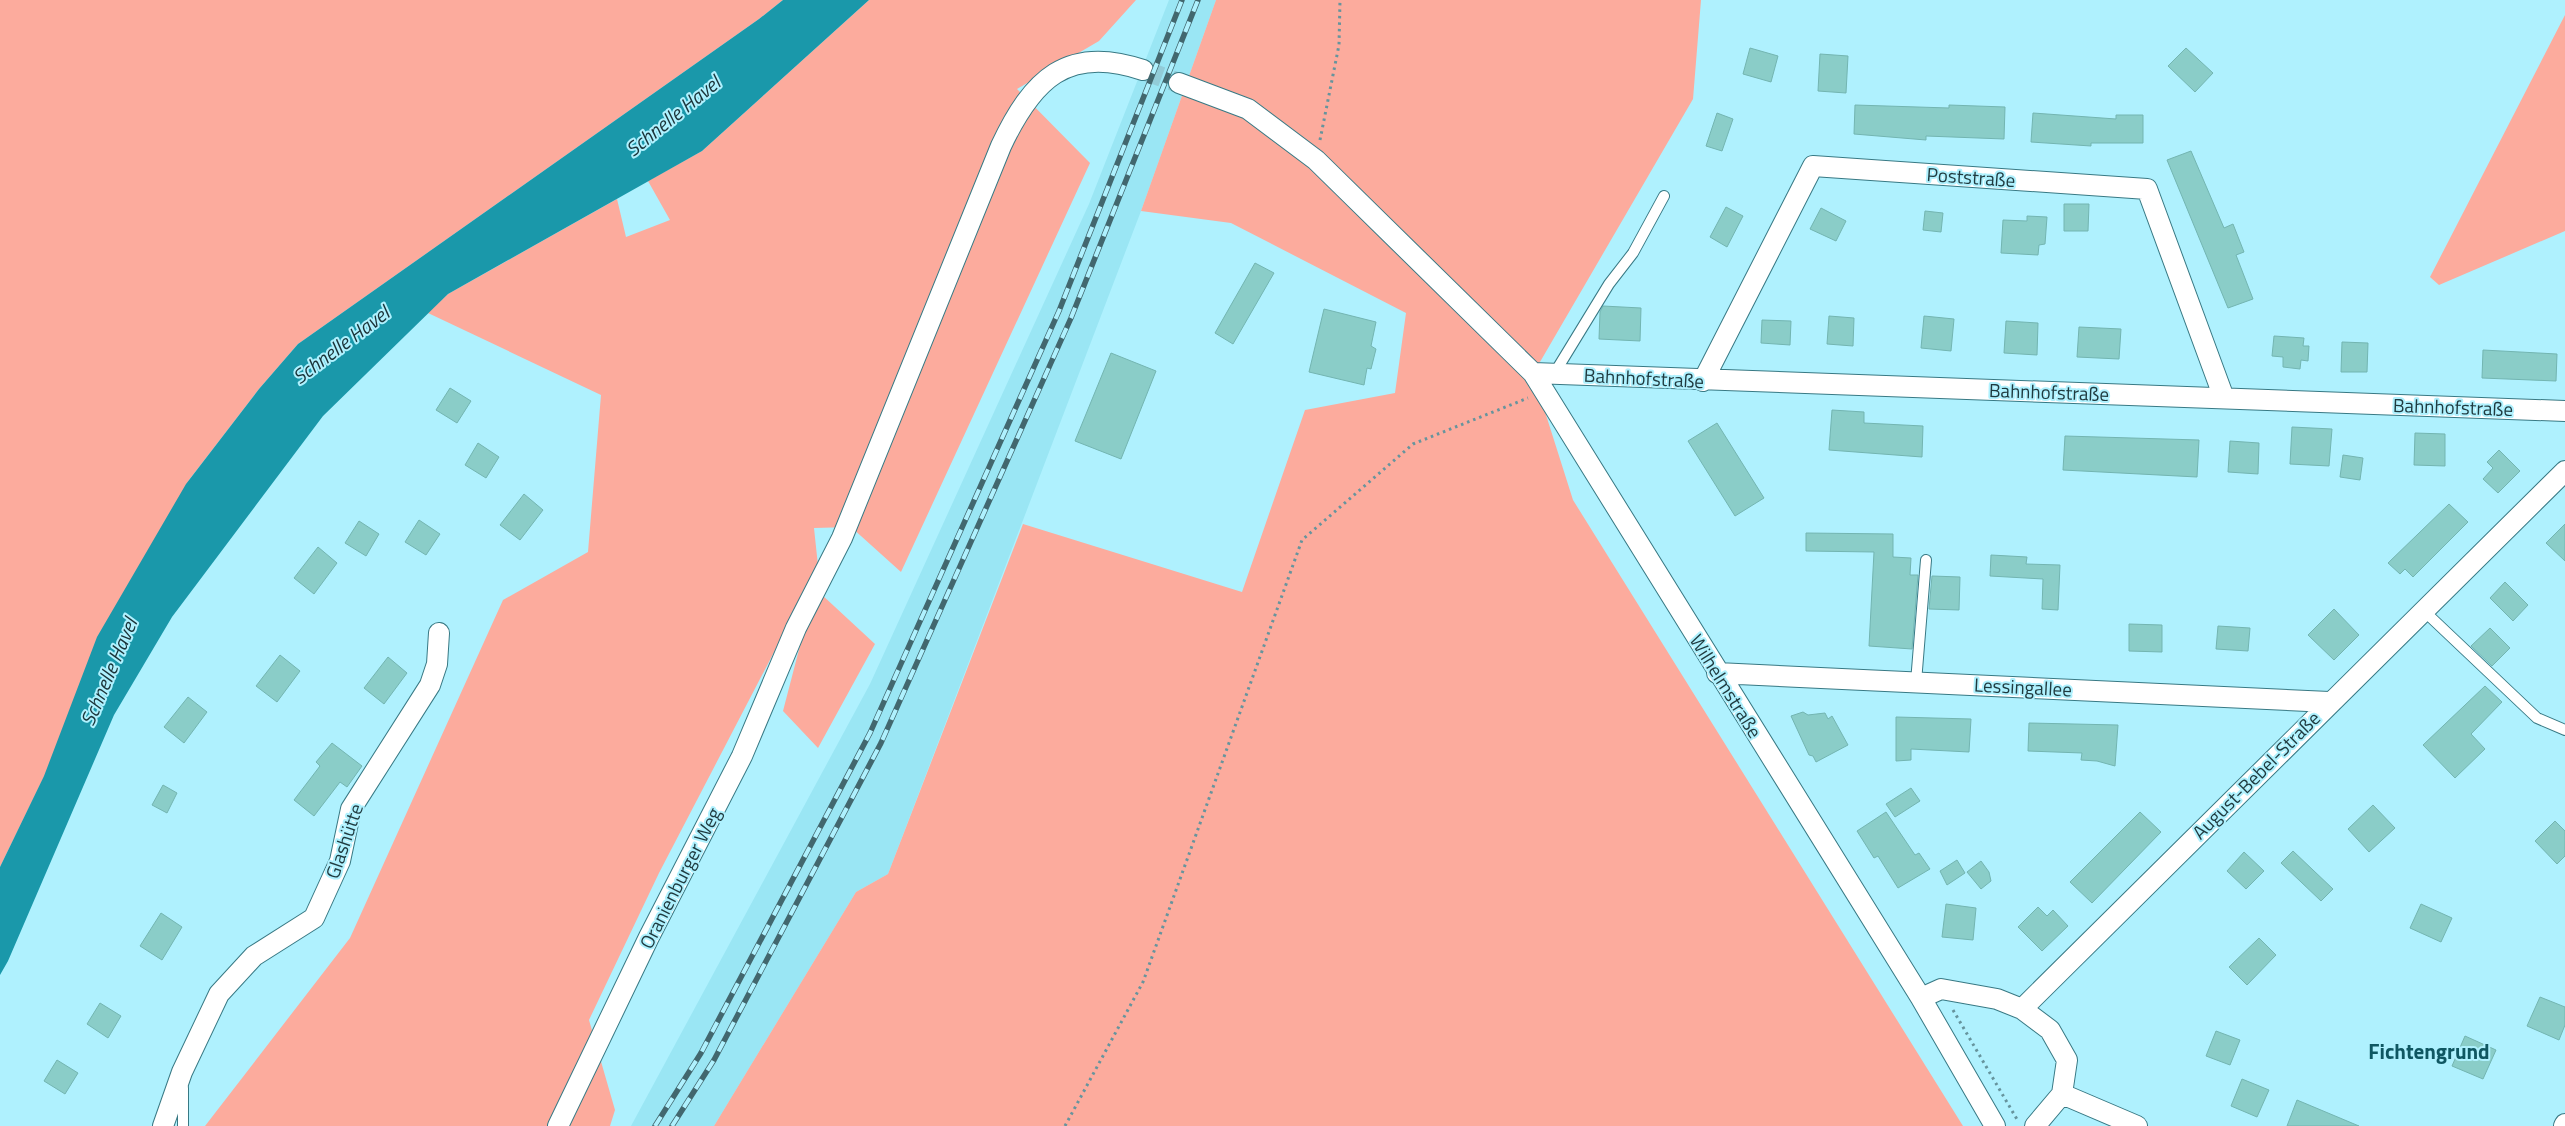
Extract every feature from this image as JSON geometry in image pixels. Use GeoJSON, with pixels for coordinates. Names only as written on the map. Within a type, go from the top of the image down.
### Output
{"type":"FeatureCollection","features":[{"type":"Feature","properties":{"kind":"street","name":"Oranienburger Weg"},"geometry":{"type":"LineString","coordinates":[[558,1126],[649,937],[742,756],[796,628],[842,538],[1000,146],[1015,115],[1036,88],[1058,71],[1082,62],[1118,61],[1143,70]]}},
{"type":"Feature","properties":{"kind":"street"},"geometry":{"type":"LineString","coordinates":[[1179,83],[1248,110],[1316,160]]}},
{"type":"Feature","properties":{"kind":"street","name":"Bahnhofstraße"},"geometry":{"type":"LineString","coordinates":[[1316,160],[1532,373],[1549,383],[1703,381],[2565,411]]}},
{"type":"Feature","properties":{"kind":"street","name":"Poststraße"},"geometry":{"type":"LineString","coordinates":[[1703,381],[1813,166],[2147,190],[2224,398]]}},
{"type":"Feature","properties":{"kind":"street","name":"Wilhelmstraße"},"geometry":{"type":"LineString","coordinates":[[1549,383],[1717,673],[1921,998],[1995,1126]]}},
{"type":"Feature","properties":{"kind":"street","name":"August-Bebel-Straße"},"geometry":{"type":"LineString","coordinates":[[2022,1008],[2565,471]]}},
{"type":"Feature","properties":{"kind":"street","name":"Glashütte"},"geometry":{"type":"LineString","coordinates":[[163,1126],[182,1072],[220,994],[254,956],[314,918],[340,861],[351,809],[430,685],[437,664],[439,633]]}},
{"type":"Feature","properties":{"kind":"street","name":"Lessingallee"},"geometry":{"type":"LineString","coordinates":[[1717,673],[2330,702]]}},
{"type":"Feature","properties":{"kind":"street"},"geometry":{"type":"LineString","coordinates":[[1921,998],[1941,989],[1996,999],[2022,1008],[2050,1030],[2067,1060],[2062,1094],[2035,1126]]}},
{"type":"Feature","properties":{"kind":"street"},"geometry":{"type":"LineString","coordinates":[[2062,1094],[2137,1126]]}},
{"type":"Feature","properties":{"kind":"lane"},"geometry":{"type":"LineString","coordinates":[[1549,383],[1609,284],[1633,253],[1664,196]]}},
{"type":"Feature","properties":{"kind":"lane"},"geometry":{"type":"LineString","coordinates":[[1916,682],[1926,560]]}},
{"type":"Feature","properties":{"kind":"lane"},"geometry":{"type":"LineString","coordinates":[[2423,610],[2538,718],[2565,730]]}},
{"type":"Feature","properties":{"kind":"lane"},"geometry":{"type":"LineString","coordinates":[[182,1072],[183,1126]]}},
{"type":"Feature","properties":{"kind":"path"},"geometry":{"type":"LineString","coordinates":[[1316,160],[1339,45],[1340,0]]}},
{"type":"Feature","properties":{"kind":"path"},"geometry":{"type":"LineString","coordinates":[[1064,1126],[1142,982],[1302,540],[1413,444],[1549,383]]}},
{"type":"Feature","properties":{"kind":"shaded area"},"geometry":{"type":"Polygon","coordinates":[[[0,0],[783,0],[759,19],[298,344],[259,389],[189,480],[0,867],[0,0]]]}},
{"type":"Feature","properties":{"kind":"shaded area"},"geometry":{"type":"Polygon","coordinates":[[[869,0],[1136,0],[1099,41],[1017,89],[1090,163],[901,572],[851,527],[814,528],[821,594],[875,644],[818,748],[783,711],[808,615],[797,608],[659,873],[589,1020],[615,1110],[610,1126],[205,1126],[350,938],[503,600],[588,552],[601,395],[428,313],[448,294],[617,199],[626,237],[670,220],[648,181],[702,151],[869,0]]]}},
{"type":"Feature","properties":{"kind":"shaded area"},"geometry":{"type":"Polygon","coordinates":[[[1169,0],[1216,0],[1141,211],[888,874],[856,892],[714,1126],[631,1126],[870,684],[1089,204],[1169,0]]]}},
{"type":"Feature","properties":{"kind":"shaded area"},"geometry":{"type":"Polygon","coordinates":[[[1216,0],[1701,0],[1693,99],[1533,374],[1573,500],[1963,1126],[714,1126],[856,892],[888,874],[1023,524],[1242,592],[1305,410],[1395,393],[1406,313],[1231,223],[1141,211],[1216,0]]]}},
{"type":"Feature","properties":{"kind":"shaded area"},"geometry":{"type":"Polygon","coordinates":[[[2565,15],[2565,231],[2439,285],[2430,277],[2565,15]]]}},
{"type":"Feature","properties":{"kind":"water","name":"Schnelle Havel"},"geometry":{"type":"Polygon","coordinates":[[[783,0],[869,0],[702,151],[448,294],[323,416],[172,617],[114,715],[8,961],[0,975],[0,867],[44,776],[97,637],[186,484],[259,389],[298,344],[759,19],[783,0]]]}},
{"type":"Feature","properties":{"kind":"building"},"geometry":{"type":"Polygon","coordinates":[[[1750,48],[1778,56],[1771,82],[1743,74],[1750,48]]]}},
{"type":"Feature","properties":{"kind":"building"},"geometry":{"type":"Polygon","coordinates":[[[2186,48],[2213,73],[2195,92],[2168,66],[2186,48]]]}},
{"type":"Feature","properties":{"kind":"building"},"geometry":{"type":"Polygon","coordinates":[[[1820,54],[1848,56],[1846,93],[1818,91],[1820,54]]]}},
{"type":"Feature","properties":{"kind":"building"},"geometry":{"type":"Polygon","coordinates":[[[1855,105],[1949,108],[1949,105],[2005,107],[2004,139],[1926,136],[1926,140],[1854,134],[1855,105]]]}},
{"type":"Feature","properties":{"kind":"building"},"geometry":{"type":"Polygon","coordinates":[[[1717,113],[1733,119],[1722,151],[1706,146],[1717,113]]]}},
{"type":"Feature","properties":{"kind":"building"},"geometry":{"type":"Polygon","coordinates":[[[2033,113],[2116,119],[2116,115],[2143,115],[2143,143],[2091,143],[2091,146],[2031,142],[2033,113]]]}},
{"type":"Feature","properties":{"kind":"building"},"geometry":{"type":"Polygon","coordinates":[[[2191,151],[2224,228],[2233,224],[2244,252],[2236,255],[2253,299],[2228,308],[2167,160],[2191,151]]]}},
{"type":"Feature","properties":{"kind":"building"},"geometry":{"type":"Polygon","coordinates":[[[2064,204],[2089,204],[2088,231],[2064,231],[2064,204]]]}},
{"type":"Feature","properties":{"kind":"building"},"geometry":{"type":"Polygon","coordinates":[[[1726,207],[1743,216],[1727,247],[1710,237],[1726,207]]]}},
{"type":"Feature","properties":{"kind":"building"},"geometry":{"type":"Polygon","coordinates":[[[1821,208],[1846,221],[1836,241],[1810,229],[1821,208]]]}},
{"type":"Feature","properties":{"kind":"building"},"geometry":{"type":"Polygon","coordinates":[[[1925,211],[1943,213],[1941,232],[1923,230],[1925,211]]]}},
{"type":"Feature","properties":{"kind":"building"},"geometry":{"type":"Polygon","coordinates":[[[2027,216],[2047,217],[2045,244],[2039,245],[2038,255],[2001,253],[2003,220],[2027,221],[2027,216]]]}},
{"type":"Feature","properties":{"kind":"building"},"geometry":{"type":"Polygon","coordinates":[[[1255,263],[1274,273],[1233,344],[1215,333],[1255,263]]]}},
{"type":"Feature","properties":{"kind":"building"},"geometry":{"type":"Polygon","coordinates":[[[1603,306],[1641,308],[1640,341],[1599,339],[1600,312],[1603,306]]]}},
{"type":"Feature","properties":{"kind":"building"},"geometry":{"type":"Polygon","coordinates":[[[1324,309],[1376,322],[1371,346],[1376,349],[1371,369],[1367,368],[1364,385],[1309,372],[1324,309]]]}},
{"type":"Feature","properties":{"kind":"building"},"geometry":{"type":"Polygon","coordinates":[[[1829,316],[1854,318],[1853,346],[1827,344],[1829,316]]]}},
{"type":"Feature","properties":{"kind":"building"},"geometry":{"type":"Polygon","coordinates":[[[1924,316],[1954,319],[1951,351],[1921,348],[1924,316]]]}},
{"type":"Feature","properties":{"kind":"building"},"geometry":{"type":"Polygon","coordinates":[[[1762,320],[1791,321],[1790,345],[1761,343],[1762,320]]]}},
{"type":"Feature","properties":{"kind":"building"},"geometry":{"type":"Polygon","coordinates":[[[2006,321],[2038,323],[2037,355],[2004,353],[2006,321]]]}},
{"type":"Feature","properties":{"kind":"building"},"geometry":{"type":"Polygon","coordinates":[[[2079,327],[2121,329],[2119,359],[2077,357],[2079,327]]]}},
{"type":"Feature","properties":{"kind":"building"},"geometry":{"type":"Polygon","coordinates":[[[2274,336],[2304,338],[2303,346],[2309,346],[2308,361],[2301,360],[2300,369],[2283,367],[2283,357],[2272,356],[2274,336]]]}},
{"type":"Feature","properties":{"kind":"building"},"geometry":{"type":"Polygon","coordinates":[[[2342,342],[2368,343],[2367,372],[2341,372],[2342,342]]]}},
{"type":"Feature","properties":{"kind":"building"},"geometry":{"type":"Polygon","coordinates":[[[2483,350],[2557,354],[2556,381],[2482,378],[2483,350]]]}},
{"type":"Feature","properties":{"kind":"building"},"geometry":{"type":"Polygon","coordinates":[[[1111,353],[1156,371],[1121,459],[1075,441],[1111,353]]]}},
{"type":"Feature","properties":{"kind":"building"},"geometry":{"type":"Polygon","coordinates":[[[450,388],[471,401],[457,423],[436,410],[450,388]]]}},
{"type":"Feature","properties":{"kind":"building"},"geometry":{"type":"Polygon","coordinates":[[[1832,410],[1864,412],[1864,423],[1923,426],[1922,457],[1829,450],[1832,410]]]}},
{"type":"Feature","properties":{"kind":"building"},"geometry":{"type":"Polygon","coordinates":[[[1717,423],[1764,498],[1735,516],[1688,441],[1717,423]]]}},
{"type":"Feature","properties":{"kind":"building"},"geometry":{"type":"Polygon","coordinates":[[[2292,427],[2332,429],[2329,466],[2290,464],[2292,427]]]}},
{"type":"Feature","properties":{"kind":"building"},"geometry":{"type":"Polygon","coordinates":[[[2415,433],[2445,434],[2445,466],[2414,465],[2415,433]]]}},
{"type":"Feature","properties":{"kind":"building"},"geometry":{"type":"Polygon","coordinates":[[[2065,436],[2199,440],[2197,477],[2063,470],[2065,436]]]}},
{"type":"Feature","properties":{"kind":"building"},"geometry":{"type":"Polygon","coordinates":[[[2230,441],[2259,443],[2258,474],[2228,472],[2230,441]]]}},
{"type":"Feature","properties":{"kind":"building"},"geometry":{"type":"Polygon","coordinates":[[[478,443],[499,457],[486,478],[465,465],[478,443]]]}},
{"type":"Feature","properties":{"kind":"building"},"geometry":{"type":"Polygon","coordinates":[[[2499,450],[2520,471],[2498,493],[2483,479],[2493,468],[2487,462],[2499,450]]]}},
{"type":"Feature","properties":{"kind":"building"},"geometry":{"type":"Polygon","coordinates":[[[2343,455],[2363,458],[2360,480],[2340,477],[2343,455]]]}},
{"type":"Feature","properties":{"kind":"building"},"geometry":{"type":"Polygon","coordinates":[[[524,494],[543,510],[520,540],[500,525],[524,494]]]}},
{"type":"Feature","properties":{"kind":"building"},"geometry":{"type":"Polygon","coordinates":[[[2449,504],[2468,522],[2413,577],[2405,569],[2400,574],[2388,563],[2449,504]]]}},
{"type":"Feature","properties":{"kind":"building"},"geometry":{"type":"Polygon","coordinates":[[[419,520],[440,534],[426,555],[405,542],[419,520]]]}},
{"type":"Feature","properties":{"kind":"building"},"geometry":{"type":"Polygon","coordinates":[[[359,521],[379,534],[366,556],[345,543],[359,521]]]}},
{"type":"Feature","properties":{"kind":"building"},"geometry":{"type":"Polygon","coordinates":[[[2565,524],[2565,561],[2546,543],[2565,524]]]}},
{"type":"Feature","properties":{"kind":"building"},"geometry":{"type":"Polygon","coordinates":[[[1806,533],[1893,534],[1893,557],[1911,558],[1910,575],[1918,575],[1912,649],[1869,646],[1874,552],[1806,551],[1806,533]]]}},
{"type":"Feature","properties":{"kind":"building"},"geometry":{"type":"Polygon","coordinates":[[[318,547],[337,563],[314,594],[294,578],[318,547]]]}},
{"type":"Feature","properties":{"kind":"building"},"geometry":{"type":"Polygon","coordinates":[[[1991,555],[2027,557],[2026,564],[2060,565],[2058,610],[2042,609],[2043,579],[1990,576],[1991,555]]]}},
{"type":"Feature","properties":{"kind":"building"},"geometry":{"type":"Polygon","coordinates":[[[1932,576],[1960,577],[1959,610],[1929,609],[1932,576]]]}},
{"type":"Feature","properties":{"kind":"building"},"geometry":{"type":"Polygon","coordinates":[[[2505,582],[2528,605],[2513,621],[2490,598],[2505,582]]]}},
{"type":"Feature","properties":{"kind":"building"},"geometry":{"type":"Polygon","coordinates":[[[2334,609],[2359,635],[2334,660],[2308,635],[2334,609]]]}},
{"type":"Feature","properties":{"kind":"building"},"geometry":{"type":"Polygon","coordinates":[[[2129,624],[2162,625],[2162,652],[2129,651],[2129,624]]]}},
{"type":"Feature","properties":{"kind":"building"},"geometry":{"type":"Polygon","coordinates":[[[2218,626],[2250,628],[2248,651],[2216,649],[2218,626]]]}},
{"type":"Feature","properties":{"kind":"building"},"geometry":{"type":"Polygon","coordinates":[[[2490,628],[2510,648],[2492,666],[2471,646],[2490,628]]]}},
{"type":"Feature","properties":{"kind":"building"},"geometry":{"type":"Polygon","coordinates":[[[280,655],[300,671],[277,702],[256,686],[280,655]]]}},
{"type":"Feature","properties":{"kind":"building"},"geometry":{"type":"Polygon","coordinates":[[[388,657],[407,673],[384,704],[364,688],[388,657]]]}},
{"type":"Feature","properties":{"kind":"building"},"geometry":{"type":"Polygon","coordinates":[[[2485,686],[2502,702],[2471,734],[2485,749],[2455,778],[2423,745],[2485,686]]]}},
{"type":"Feature","properties":{"kind":"building"},"geometry":{"type":"Polygon","coordinates":[[[188,697],[207,712],[184,743],[164,727],[188,697]]]}},
{"type":"Feature","properties":{"kind":"building"},"geometry":{"type":"Polygon","coordinates":[[[1803,712],[1808,715],[1825,713],[1828,719],[1832,716],[1848,745],[1816,762],[1813,756],[1809,755],[1791,716],[1803,712]]]}},
{"type":"Feature","properties":{"kind":"building"},"geometry":{"type":"Polygon","coordinates":[[[1896,717],[1971,719],[1969,752],[1911,749],[1911,760],[1896,761],[1896,717]]]}},
{"type":"Feature","properties":{"kind":"building"},"geometry":{"type":"Polygon","coordinates":[[[2029,723],[2118,725],[2115,766],[2097,761],[2081,760],[2082,753],[2028,751],[2029,723]]]}},
{"type":"Feature","properties":{"kind":"building"},"geometry":{"type":"Polygon","coordinates":[[[332,743],[362,766],[347,787],[340,782],[314,816],[294,800],[320,766],[316,762],[332,743]]]}},
{"type":"Feature","properties":{"kind":"building"},"geometry":{"type":"Polygon","coordinates":[[[163,785],[177,793],[167,813],[152,805],[163,785]]]}},
{"type":"Feature","properties":{"kind":"building"},"geometry":{"type":"Polygon","coordinates":[[[1911,788],[1920,801],[1895,817],[1886,804],[1911,788]]]}},
{"type":"Feature","properties":{"kind":"building"},"geometry":{"type":"Polygon","coordinates":[[[2373,805],[2395,828],[2369,852],[2348,829],[2373,805]]]}},
{"type":"Feature","properties":{"kind":"building"},"geometry":{"type":"Polygon","coordinates":[[[1886,812],[1915,855],[1919,853],[1930,869],[1898,888],[1878,856],[1874,858],[1857,831],[1886,812]]]}},
{"type":"Feature","properties":{"kind":"building"},"geometry":{"type":"Polygon","coordinates":[[[2140,812],[2161,832],[2092,903],[2070,882],[2140,812]]]}},
{"type":"Feature","properties":{"kind":"building"},"geometry":{"type":"Polygon","coordinates":[[[2555,821],[2565,831],[2565,856],[2557,864],[2535,841],[2555,821]]]}},
{"type":"Feature","properties":{"kind":"building"},"geometry":{"type":"Polygon","coordinates":[[[2293,851],[2333,889],[2321,901],[2281,863],[2293,851]]]}},
{"type":"Feature","properties":{"kind":"building"},"geometry":{"type":"Polygon","coordinates":[[[2244,852],[2264,871],[2246,889],[2227,871],[2244,852]]]}},
{"type":"Feature","properties":{"kind":"building"},"geometry":{"type":"Polygon","coordinates":[[[1957,860],[1965,873],[1947,885],[1940,871],[1957,860]]]}},
{"type":"Feature","properties":{"kind":"building"},"geometry":{"type":"Polygon","coordinates":[[[1981,861],[1989,872],[1991,881],[1981,889],[1967,872],[1981,861]]]}},
{"type":"Feature","properties":{"kind":"building"},"geometry":{"type":"Polygon","coordinates":[[[1946,904],[1976,908],[1973,940],[1942,937],[1946,904]]]}},
{"type":"Feature","properties":{"kind":"building"},"geometry":{"type":"Polygon","coordinates":[[[2421,904],[2452,918],[2441,942],[2410,928],[2421,904]]]}},
{"type":"Feature","properties":{"kind":"building"},"geometry":{"type":"Polygon","coordinates":[[[2038,907],[2047,916],[2053,910],[2068,926],[2042,951],[2018,927],[2038,907]]]}},
{"type":"Feature","properties":{"kind":"building"},"geometry":{"type":"Polygon","coordinates":[[[161,913],[182,927],[162,960],[140,946],[161,913]]]}},
{"type":"Feature","properties":{"kind":"building"},"geometry":{"type":"Polygon","coordinates":[[[2259,938],[2276,955],[2247,985],[2229,967],[2259,938]]]}},
{"type":"Feature","properties":{"kind":"building"},"geometry":{"type":"Polygon","coordinates":[[[2540,997],[2565,1007],[2565,1025],[2559,1040],[2527,1026],[2540,997]]]}},
{"type":"Feature","properties":{"kind":"building"},"geometry":{"type":"Polygon","coordinates":[[[100,1003],[121,1016],[108,1038],[87,1024],[100,1003]]]}},
{"type":"Feature","properties":{"kind":"building"},"geometry":{"type":"Polygon","coordinates":[[[2216,1031],[2240,1040],[2230,1065],[2206,1056],[2216,1031]]]}},
{"type":"Feature","properties":{"kind":"building"},"geometry":{"type":"Polygon","coordinates":[[[2465,1036],[2496,1050],[2483,1079],[2452,1066],[2465,1036]]]}},
{"type":"Feature","properties":{"kind":"building"},"geometry":{"type":"Polygon","coordinates":[[[57,1060],[78,1073],[65,1094],[44,1081],[57,1060]]]}},
{"type":"Feature","properties":{"kind":"building"},"geometry":{"type":"Polygon","coordinates":[[[2242,1079],[2269,1090],[2257,1117],[2231,1106],[2242,1079]]]}},
{"type":"Feature","properties":{"kind":"building"},"geometry":{"type":"Polygon","coordinates":[[[2297,1100],[2359,1126],[2287,1126],[2297,1100]]]}},
{"type":"Feature","properties":{"kind":"tunnel"},"geometry":{"type":"LineString","coordinates":[[1143,70],[1179,83]]}},
{"type":"Feature","properties":{"kind":"railway"},"geometry":{"type":"LineString","coordinates":[[655,1126],[701,1053],[870,733],[1059,311],[1182,0]]}},
{"type":"Feature","properties":{"kind":"railway"},"geometry":{"type":"LineString","coordinates":[[672,1126],[714,1060],[881,743],[1071,318],[1198,0]]}},
{"type":"Feature","properties":{"kind":"district","name":"Fichtengrund"},"geometry":{"type":"Point","coordinates":[2429,1052]}}]}
